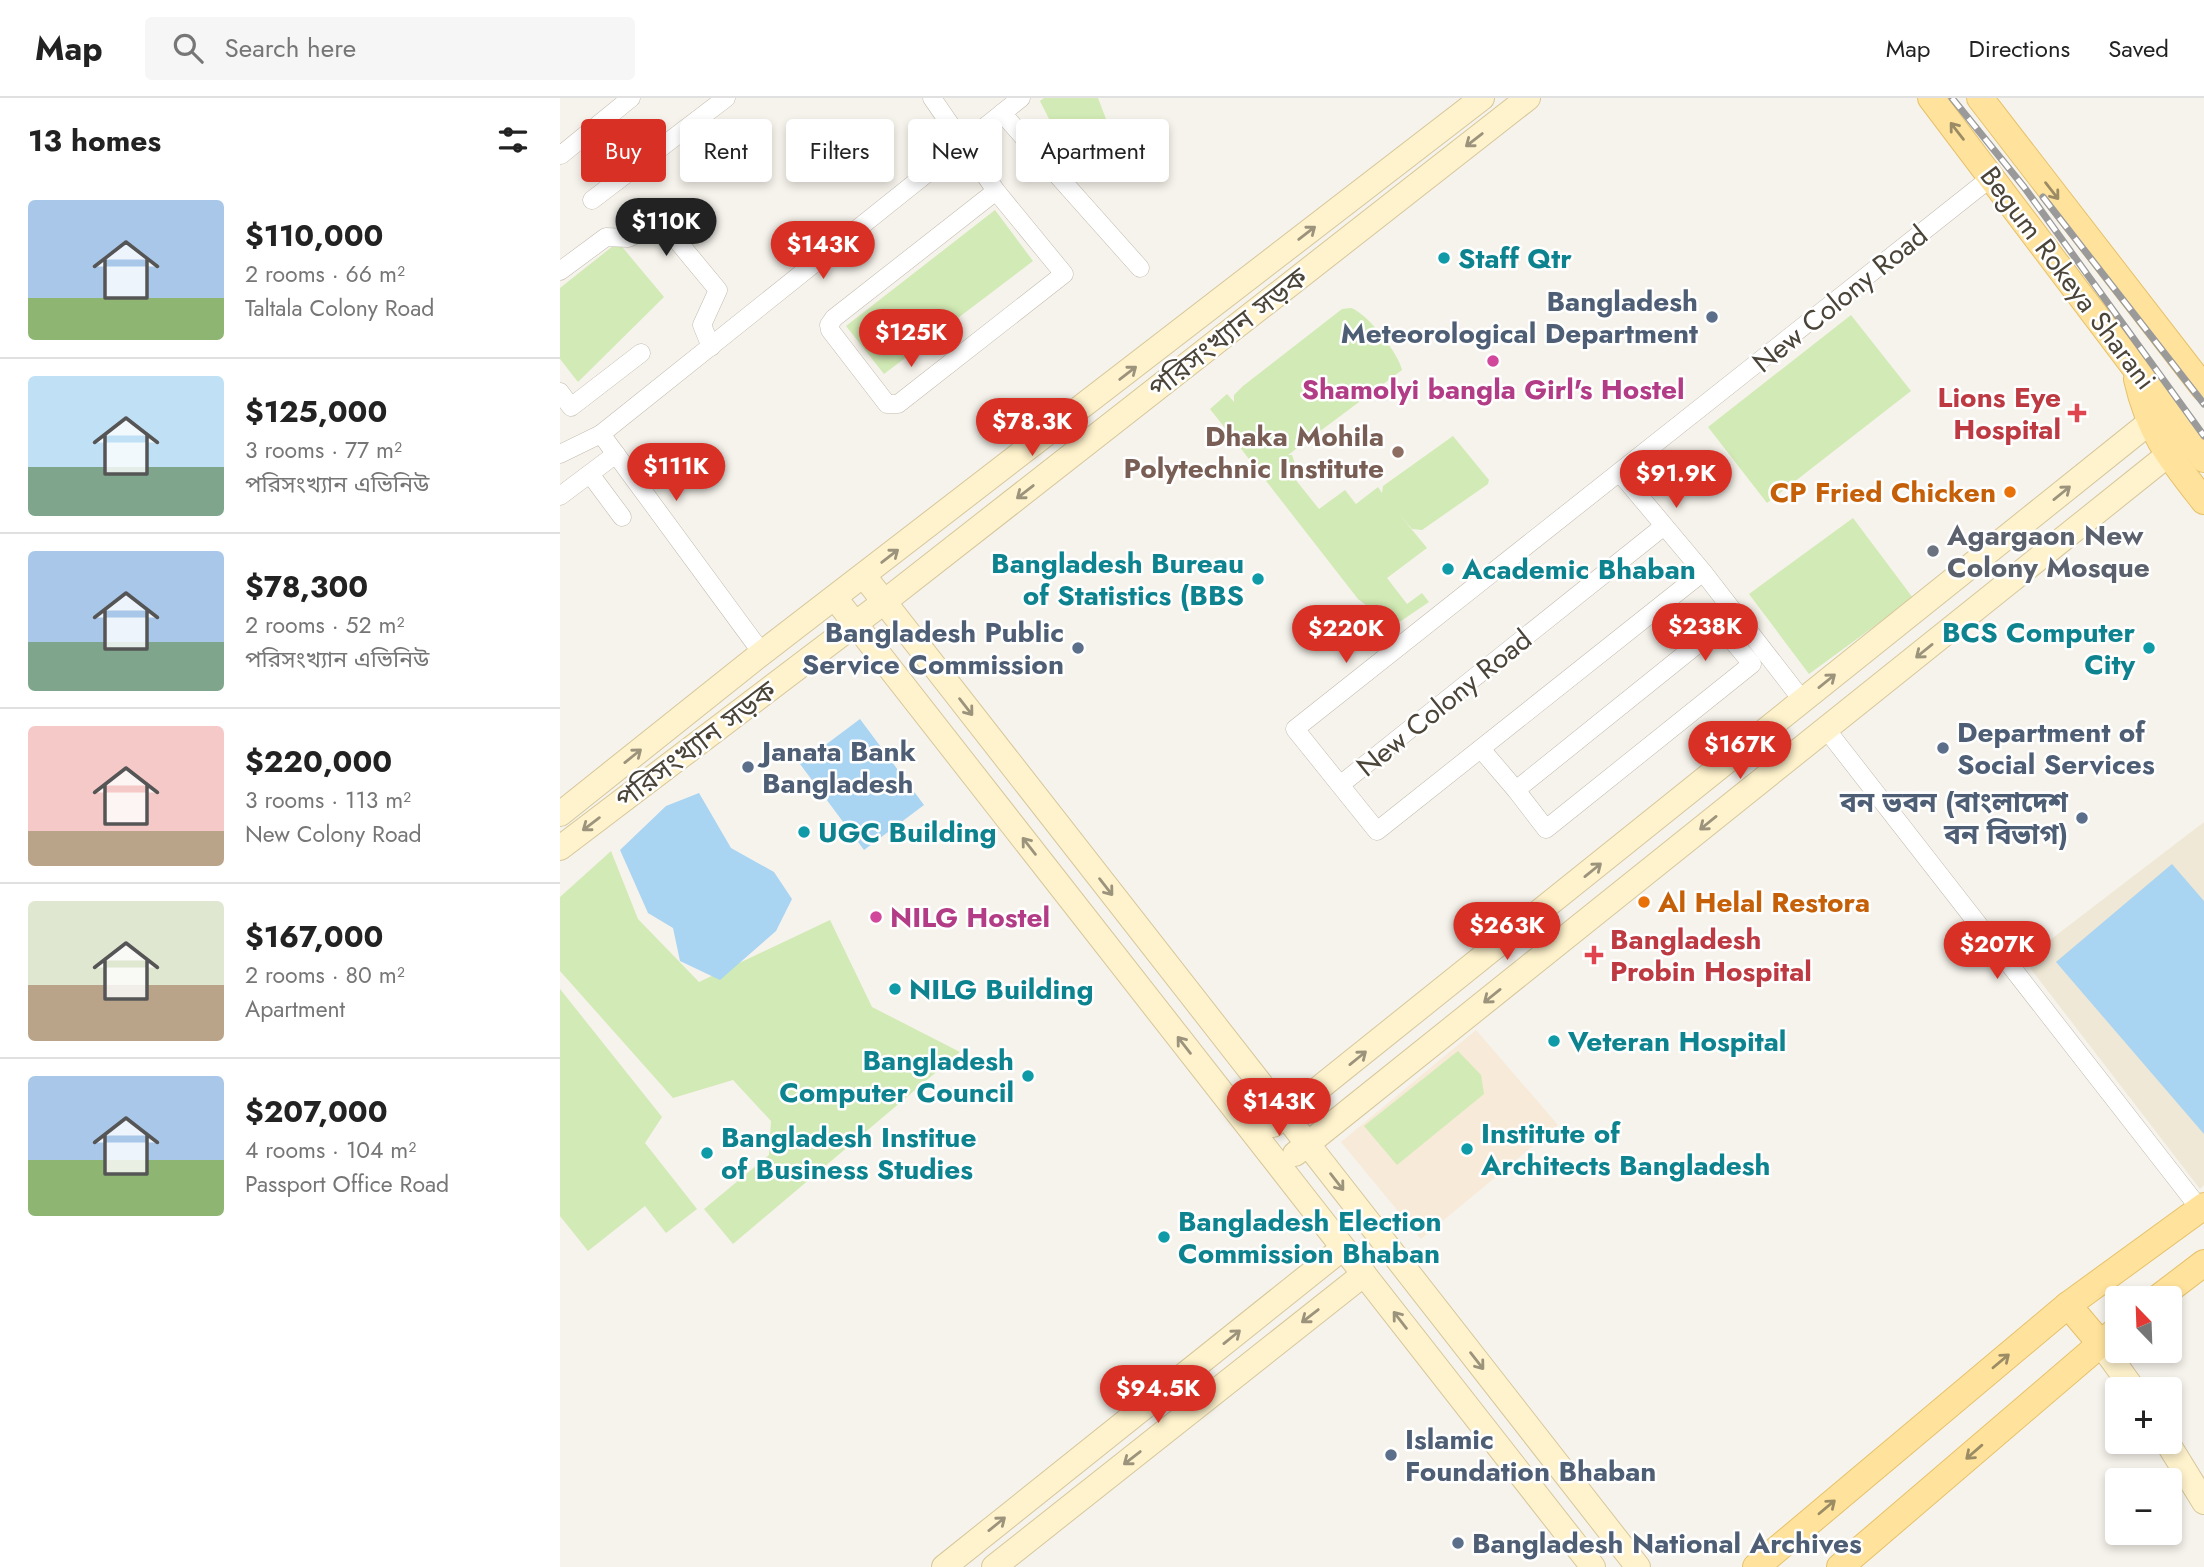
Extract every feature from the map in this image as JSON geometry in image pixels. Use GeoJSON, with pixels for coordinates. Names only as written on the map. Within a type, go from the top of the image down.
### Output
{"type":"FeatureCollection","features":[{"type":"Feature","properties":{"kind":"main road","name":"Begum Rokeya Sharani"},"geometry":{"type":"LineString","coordinates":[[1931,98],[1993,176],[2134,367],[2157,417],[2187,451],[2204,501]]}},
{"type":"Feature","properties":{"kind":"main road","name":"Begum Rokeya Sharani"},"geometry":{"type":"LineString","coordinates":[[1980,98],[2204,388]]}},
{"type":"Feature","properties":{"kind":"main road"},"geometry":{"type":"LineString","coordinates":[[1993,176],[2024,153]]}},
{"type":"Feature","properties":{"kind":"main road"},"geometry":{"type":"LineString","coordinates":[[1756,1567],[2068,1305],[2202,1207]]}},
{"type":"Feature","properties":{"kind":"main road"},"geometry":{"type":"LineString","coordinates":[[2174,1286],[2204,1263]]}},
{"type":"Feature","properties":{"kind":"main road"},"geometry":{"type":"LineString","coordinates":[[2068,1305],[2105,1333]]}},
{"type":"Feature","properties":{"kind":"main road"},"geometry":{"type":"LineString","coordinates":[[1840,1567],[2105,1339]]}},
{"type":"Feature","properties":{"kind":"street"},"geometry":{"type":"LineString","coordinates":[[561,155],[631,98]]}},
{"type":"Feature","properties":{"kind":"street"},"geometry":{"type":"LineString","coordinates":[[592,200],[726,98]]}},
{"type":"Feature","properties":{"kind":"street"},"geometry":{"type":"LineString","coordinates":[[932,98],[947,119]]}},
{"type":"Feature","properties":{"kind":"street"},"geometry":{"type":"LineString","coordinates":[[995,119],[1021,98]]}},
{"type":"Feature","properties":{"kind":"street"},"geometry":{"type":"LineString","coordinates":[[560,814],[762,653],[1482,98]]}},
{"type":"Feature","properties":{"kind":"street","name":"পরিসংখ্যান সড়ক"},"geometry":{"type":"LineString","coordinates":[[560,848],[856,625],[1528,98]]}},
{"type":"Feature","properties":{"kind":"street"},"geometry":{"type":"LineString","coordinates":[[1002,113],[1140,268]]}},
{"type":"Feature","properties":{"kind":"street","name":"New Colony Road"},"geometry":{"type":"LineString","coordinates":[[1481,673],[1340,785],[1295,729],[1993,176]]}},
{"type":"Feature","properties":{"kind":"street"},"geometry":{"type":"LineString","coordinates":[[560,454],[601,434],[916,182]]}},
{"type":"Feature","properties":{"kind":"street"},"geometry":{"type":"LineString","coordinates":[[990,182],[1064,274],[898,404],[887,404],[830,330],[829,325],[834,318],[996,191]]}},
{"type":"Feature","properties":{"kind":"street"},"geometry":{"type":"LineString","coordinates":[[560,271],[606,237],[628,238],[653,227],[665,226],[718,290],[702,325],[711,347]]}},
{"type":"Feature","properties":{"kind":"street"},"geometry":{"type":"LineString","coordinates":[[560,392],[571,407],[641,353]]}},
{"type":"Feature","properties":{"kind":"street"},"geometry":{"type":"LineString","coordinates":[[1257,1138],[2157,417]]}},
{"type":"Feature","properties":{"kind":"street"},"geometry":{"type":"LineString","coordinates":[[601,434],[762,653]]}},
{"type":"Feature","properties":{"kind":"street"},"geometry":{"type":"LineString","coordinates":[[1279,1167],[1826,729],[2187,451]]}},
{"type":"Feature","properties":{"kind":"street"},"geometry":{"type":"LineString","coordinates":[[560,496],[616,454]]}},
{"type":"Feature","properties":{"kind":"street"},"geometry":{"type":"LineString","coordinates":[[1620,473],[1703,572],[2202,1207]]}},
{"type":"Feature","properties":{"kind":"street"},"geometry":{"type":"LineString","coordinates":[[590,474],[622,517]]}},
{"type":"Feature","properties":{"kind":"street","name":"New Colony Road"},"geometry":{"type":"LineString","coordinates":[[1664,526],[1340,785],[1377,831],[1703,572]]}},
{"type":"Feature","properties":{"kind":"street"},"geometry":{"type":"LineString","coordinates":[[864,576],[1638,1567]]}},
{"type":"Feature","properties":{"kind":"street"},"geometry":{"type":"LineString","coordinates":[[835,598],[1592,1567]]}},
{"type":"Feature","properties":{"kind":"street","name":"New Colony Road"},"geometry":{"type":"LineString","coordinates":[[1481,749],[1546,829],[1752,664],[1720,626],[1516,790]]}},
{"type":"Feature","properties":{"kind":"street"},"geometry":{"type":"LineString","coordinates":[[1513,933],[1536,961]]}},
{"type":"Feature","properties":{"kind":"street"},"geometry":{"type":"LineString","coordinates":[[944,1567],[1343,1248]]}},
{"type":"Feature","properties":{"kind":"street"},"geometry":{"type":"LineString","coordinates":[[994,1567],[1364,1274]]}},
{"type":"Feature","properties":{"kind":"street"},"geometry":{"type":"LineString","coordinates":[[2174,1454],[2204,1502]]}},
{"type":"Feature","properties":{"kind":"street"},"geometry":{"type":"LineString","coordinates":[[1080,1458],[1101,1482]]}},
{"type":"Feature","properties":{"kind":"shaded area"},"geometry":{"type":"Polygon","coordinates":[[[2204,822],[2204,1185],[2200,1189],[2024,960],[2204,822]]]}},
{"type":"Feature","properties":{"kind":"shaded area"},"geometry":{"type":"Polygon","coordinates":[[[1476,1030],[1558,1125],[1421,1239],[1341,1142],[1476,1030]]]}},
{"type":"Feature","properties":{"kind":"green space"},"geometry":{"type":"Polygon","coordinates":[[[1044,98],[1098,98],[1106,119],[1049,119],[1040,101],[1044,98]]]}},
{"type":"Feature","properties":{"kind":"green space"},"geometry":{"type":"Polygon","coordinates":[[[995,210],[1033,261],[884,374],[846,326],[995,210]]]}},
{"type":"Feature","properties":{"kind":"green space"},"geometry":{"type":"Polygon","coordinates":[[[618,242],[664,297],[578,382],[560,359],[560,288],[618,242]]]}},
{"type":"Feature","properties":{"kind":"green space"},"geometry":{"type":"Polygon","coordinates":[[[1351,308],[1358,311],[1381,335],[1395,354],[1402,370],[1288,455],[1292,455],[1297,470],[1295,479],[1319,509],[1345,490],[1356,504],[1378,487],[1382,493],[1383,486],[1453,436],[1489,480],[1488,484],[1422,530],[1412,529],[1399,514],[1427,548],[1387,578],[1407,604],[1422,593],[1429,602],[1398,623],[1382,607],[1375,612],[1358,599],[1210,409],[1227,394],[1234,402],[1234,395],[1243,386],[1342,309],[1351,308]]]}},
{"type":"Feature","properties":{"kind":"green space"},"geometry":{"type":"Polygon","coordinates":[[[1851,315],[1911,391],[1767,503],[1708,427],[1851,315]]]}},
{"type":"Feature","properties":{"kind":"green space"},"geometry":{"type":"Polygon","coordinates":[[[1853,518],[1913,598],[1809,674],[1749,594],[1853,518]]]}},
{"type":"Feature","properties":{"kind":"green space"},"geometry":{"type":"Polygon","coordinates":[[[611,851],[638,919],[699,982],[830,920],[872,1007],[960,1052],[733,1244],[704,1209],[769,1155],[771,1121],[733,1080],[673,1098],[560,971],[560,897],[611,851]]]}},
{"type":"Feature","properties":{"kind":"green space"},"geometry":{"type":"Polygon","coordinates":[[[560,989],[662,1117],[645,1143],[697,1209],[666,1233],[645,1206],[588,1251],[560,1216],[560,989]]]}},
{"type":"Feature","properties":{"kind":"green space"},"geometry":{"type":"Polygon","coordinates":[[[1458,1051],[1481,1075],[1484,1094],[1397,1165],[1364,1126],[1458,1051]]]}},
{"type":"Feature","properties":{"kind":"water"},"geometry":{"type":"Polygon","coordinates":[[[860,719],[924,805],[864,850],[800,764],[860,719]]]}},
{"type":"Feature","properties":{"kind":"water"},"geometry":{"type":"Polygon","coordinates":[[[699,793],[731,848],[774,872],[792,899],[776,931],[720,980],[680,961],[673,928],[648,913],[620,850],[666,806],[699,793]]]}},
{"type":"Feature","properties":{"kind":"water"},"geometry":{"type":"Polygon","coordinates":[[[2172,864],[2204,901],[2204,1134],[2056,962],[2172,864]]]}},
{"type":"Feature","properties":{"kind":"railway"},"geometry":{"type":"LineString","coordinates":[[1952,98],[2024,187],[2204,436]]}},
{"type":"Feature","properties":{"kind":"railway"},"geometry":{"type":"LineString","coordinates":[[2043,197],[2204,404]]}},
{"type":"Feature","properties":{"kind":"place","name":"Staff Qtr"},"geometry":{"type":"Point","coordinates":[1444,258]}},
{"type":"Feature","properties":{"kind":"place","name":"Bangladesh Meteorological Department"},"geometry":{"type":"Point","coordinates":[1712,317]}},
{"type":"Feature","properties":{"kind":"place","name":"Shamolyi bangla Girl's Hostel"},"geometry":{"type":"Point","coordinates":[1493,361]}},
{"type":"Feature","properties":{"kind":"place","name":"Lions Eye Hospital"},"geometry":{"type":"Point","coordinates":[2077,413]}},
{"type":"Feature","properties":{"kind":"place","name":"Dhaka Mohila Polytechnic Institute"},"geometry":{"type":"Point","coordinates":[1398,452]}},
{"type":"Feature","properties":{"kind":"place","name":"CP Fried Chicken"},"geometry":{"type":"Point","coordinates":[2010,492]}},
{"type":"Feature","properties":{"kind":"place","name":"Agargaon New Colony Mosque"},"geometry":{"type":"Point","coordinates":[1933,551]}},
{"type":"Feature","properties":{"kind":"place","name":"Academic Bhaban"},"geometry":{"type":"Point","coordinates":[1448,569]}},
{"type":"Feature","properties":{"kind":"place","name":"Bangladesh Bureau of Statistics (BBS"},"geometry":{"type":"Point","coordinates":[1258,579]}},
{"type":"Feature","properties":{"kind":"place","name":"Bangladesh Public Service Commission"},"geometry":{"type":"Point","coordinates":[1078,648]}},
{"type":"Feature","properties":{"kind":"place","name":"BCS Computer City"},"geometry":{"type":"Point","coordinates":[2149,648]}},
{"type":"Feature","properties":{"kind":"place","name":"Department of Social Services"},"geometry":{"type":"Point","coordinates":[1943,748]}},
{"type":"Feature","properties":{"kind":"place","name":"Janata Bank Bangladesh"},"geometry":{"type":"Point","coordinates":[748,767]}},
{"type":"Feature","properties":{"kind":"place","name":"বন ভবন (বাংলাদেশ বন বিভাগ)"},"geometry":{"type":"Point","coordinates":[2082,818]}},
{"type":"Feature","properties":{"kind":"place","name":"UGC Building"},"geometry":{"type":"Point","coordinates":[804,832]}},
{"type":"Feature","properties":{"kind":"place","name":"Al Helal Restora"},"geometry":{"type":"Point","coordinates":[1644,902]}},
{"type":"Feature","properties":{"kind":"place","name":"NILG Hostel"},"geometry":{"type":"Point","coordinates":[876,917]}},
{"type":"Feature","properties":{"kind":"place","name":"Bangladesh Probin Hospital"},"geometry":{"type":"Point","coordinates":[1594,955]}},
{"type":"Feature","properties":{"kind":"place","name":"NILG Building"},"geometry":{"type":"Point","coordinates":[895,989]}},
{"type":"Feature","properties":{"kind":"place","name":"Veteran Hospital"},"geometry":{"type":"Point","coordinates":[1554,1041]}},
{"type":"Feature","properties":{"kind":"place","name":"Bangladesh Computer Council"},"geometry":{"type":"Point","coordinates":[1028,1076]}},
{"type":"Feature","properties":{"kind":"place","name":"Institute of Architects Bangladesh"},"geometry":{"type":"Point","coordinates":[1467,1149]}},
{"type":"Feature","properties":{"kind":"place","name":"Bangladesh Institue of Business Studies"},"geometry":{"type":"Point","coordinates":[707,1153]}},
{"type":"Feature","properties":{"kind":"place","name":"Bangladesh Election Commission Bhaban"},"geometry":{"type":"Point","coordinates":[1164,1237]}},
{"type":"Feature","properties":{"kind":"place","name":"Islamic Foundation Bhaban"},"geometry":{"type":"Point","coordinates":[1391,1455]}},
{"type":"Feature","properties":{"kind":"place","name":"Bangladesh National Archives"},"geometry":{"type":"Point","coordinates":[1458,1543]}}]}
